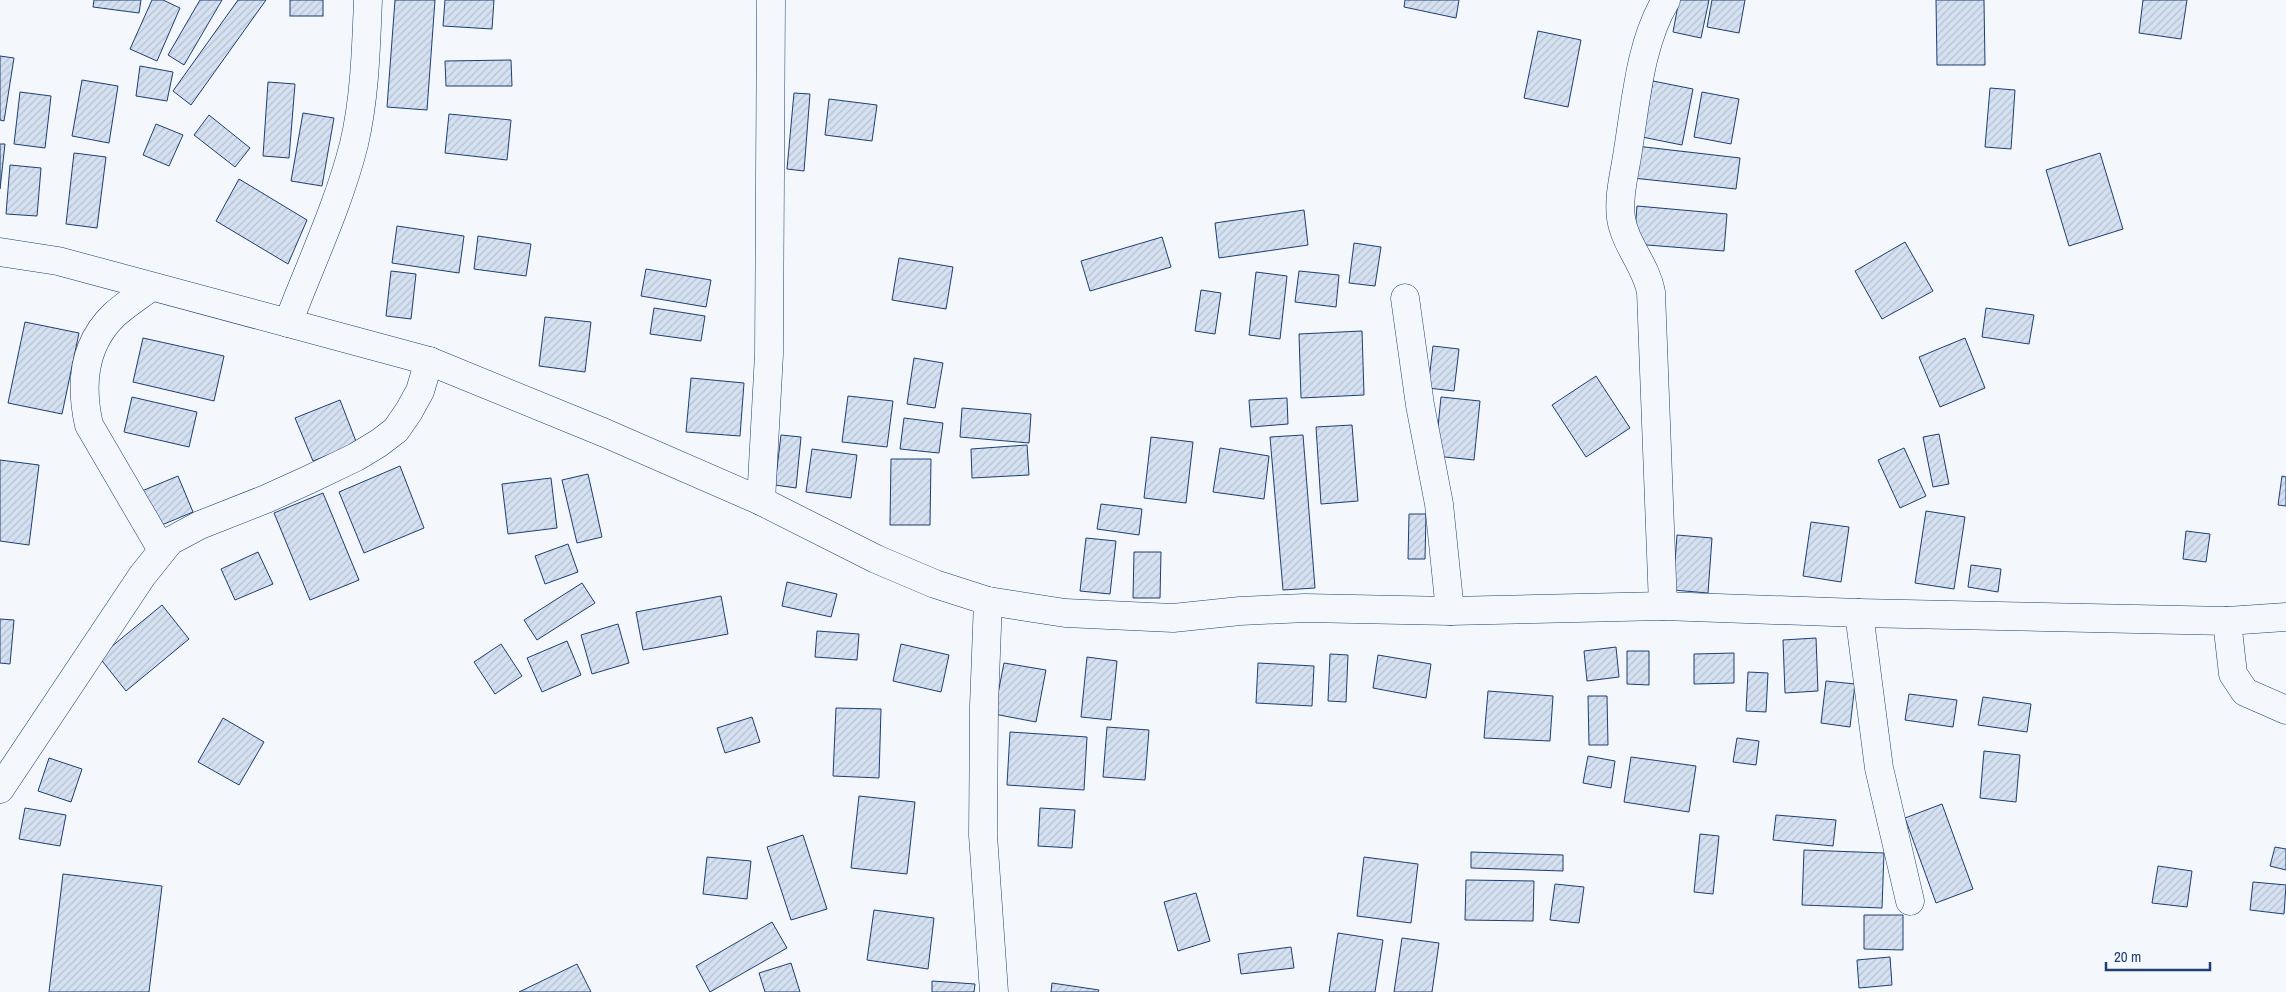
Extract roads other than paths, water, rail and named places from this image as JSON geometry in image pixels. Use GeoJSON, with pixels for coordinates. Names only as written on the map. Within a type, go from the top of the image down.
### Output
{"type":"FeatureCollection","features":[{"type":"Feature","properties":{"kind":"street"},"geometry":{"type":"LineString","coordinates":[[288,323],[346,173],[354,143],[360,109],[368,0]]}},
{"type":"Feature","properties":{"kind":"street"},"geometry":{"type":"LineString","coordinates":[[762,501],[769,354],[771,0]]}},
{"type":"Feature","properties":{"kind":"street"},"geometry":{"type":"LineString","coordinates":[[1663,606],[1650,292],[1645,271],[1623,226],[1621,204],[1645,54],[1659,12],[1666,0]]}},
{"type":"Feature","properties":{"kind":"street"},"geometry":{"type":"LineString","coordinates":[[0,252],[58,260],[151,287],[429,361],[762,501],[876,559],[935,584],[988,601],[1065,613],[1173,618],[1240,611],[1304,608],[1450,611],[1663,606],[2227,622],[2286,617]]}},
{"type":"Feature","properties":{"kind":"street"},"geometry":{"type":"LineString","coordinates":[[151,287],[114,315],[94,339],[85,369],[84,402],[89,425],[162,550]]}},
{"type":"Feature","properties":{"kind":"street"},"geometry":{"type":"LineString","coordinates":[[1405,298],[1420,404],[1439,504],[1450,611]]}},
{"type":"Feature","properties":{"kind":"street"},"geometry":{"type":"LineString","coordinates":[[0,789],[162,550],[170,541],[184,532],[266,499],[356,457],[379,443],[396,430],[409,411],[420,391],[429,361]]}},
{"type":"Feature","properties":{"kind":"street"},"geometry":{"type":"LineString","coordinates":[[988,601],[984,706],[983,835],[994,992]]}},
{"type":"Feature","properties":{"kind":"street"},"geometry":{"type":"LineString","coordinates":[[1860,613],[1878,768],[1910,901]]}},
{"type":"Feature","properties":{"kind":"street"},"geometry":{"type":"LineString","coordinates":[[2227,622],[2232,674],[2245,692],[2286,710]]}}]}
